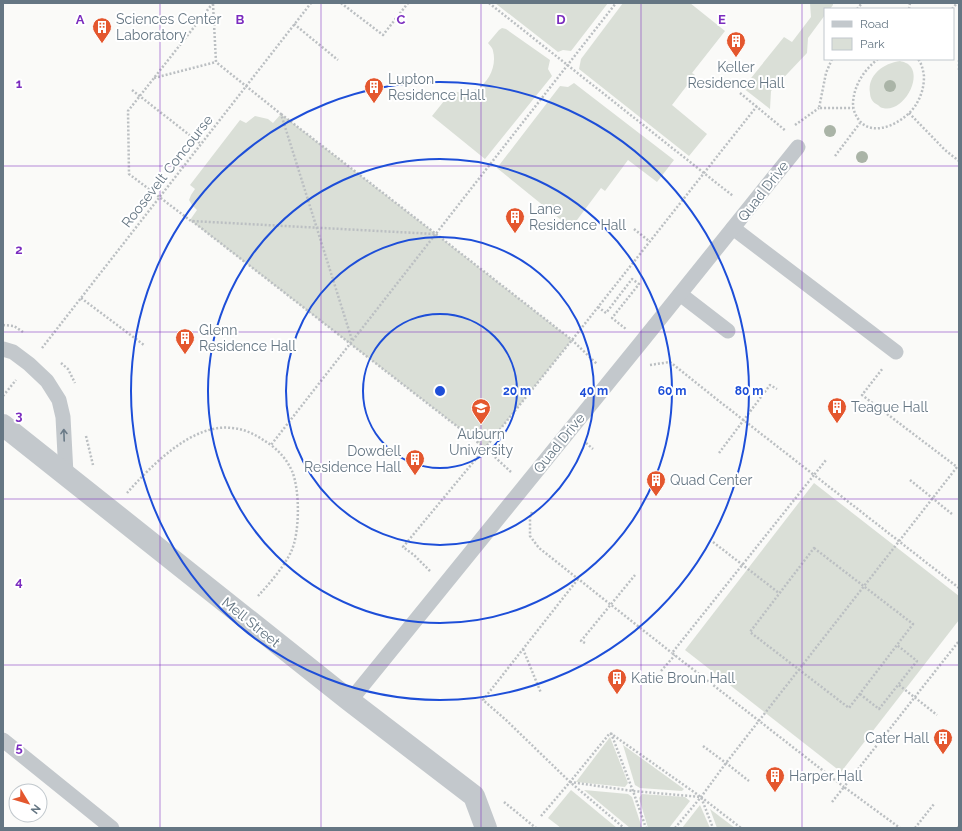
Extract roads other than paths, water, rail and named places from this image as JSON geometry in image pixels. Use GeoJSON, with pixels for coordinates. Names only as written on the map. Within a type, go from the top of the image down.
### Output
{"type":"FeatureCollection","features":[{"type":"Feature","properties":{"kind":"street","name":"Mell Street"},"geometry":{"type":"LineString","coordinates":[[3,424],[350,701],[474,796],[486,828]]}},
{"type":"Feature","properties":{"kind":"lane","name":"Quad Drive"},"geometry":{"type":"LineString","coordinates":[[350,701],[798,146]]}},
{"type":"Feature","properties":{"kind":"lane"},"geometry":{"type":"LineString","coordinates":[[733,228],[896,352]]}},
{"type":"Feature","properties":{"kind":"lane"},"geometry":{"type":"LineString","coordinates":[[680,294],[728,331]]}},
{"type":"Feature","properties":{"kind":"lane"},"geometry":{"type":"LineString","coordinates":[[3,349],[13,352],[47,380],[59,400],[64,417],[66,474]]}},
{"type":"Feature","properties":{"kind":"lane"},"geometry":{"type":"LineString","coordinates":[[3,740],[112,828]]}},
{"type":"Feature","properties":{"kind":"place","name":"Sciences Center Laboratory"},"geometry":{"type":"Point","coordinates":[102,44]}},
{"type":"Feature","properties":{"kind":"place","name":"Keller Residence Hall"},"geometry":{"type":"Point","coordinates":[736,58]}},
{"type":"Feature","properties":{"kind":"place","name":"Lupton Residence Hall"},"geometry":{"type":"Point","coordinates":[374,104]}},
{"type":"Feature","properties":{"kind":"place","name":"Lane Residence Hall"},"geometry":{"type":"Point","coordinates":[515,234]}},
{"type":"Feature","properties":{"kind":"place","name":"Glenn Residence Hall"},"geometry":{"type":"Point","coordinates":[185,355]}},
{"type":"Feature","properties":{"kind":"place","name":"Teague Hall"},"geometry":{"type":"Point","coordinates":[837,424]}},
{"type":"Feature","properties":{"kind":"place","name":"Auburn University"},"geometry":{"type":"Point","coordinates":[481,425]}},
{"type":"Feature","properties":{"kind":"place","name":"Dowdell Residence Hall"},"geometry":{"type":"Point","coordinates":[415,476]}},
{"type":"Feature","properties":{"kind":"place","name":"Quad Center"},"geometry":{"type":"Point","coordinates":[656,497]}},
{"type":"Feature","properties":{"kind":"place","name":"Katie Broun Hall"},"geometry":{"type":"Point","coordinates":[617,695]}},
{"type":"Feature","properties":{"kind":"place","name":"Cater Hall"},"geometry":{"type":"Point","coordinates":[943,755]}},
{"type":"Feature","properties":{"kind":"place","name":"Harper Hall"},"geometry":{"type":"Point","coordinates":[775,793]}}]}
